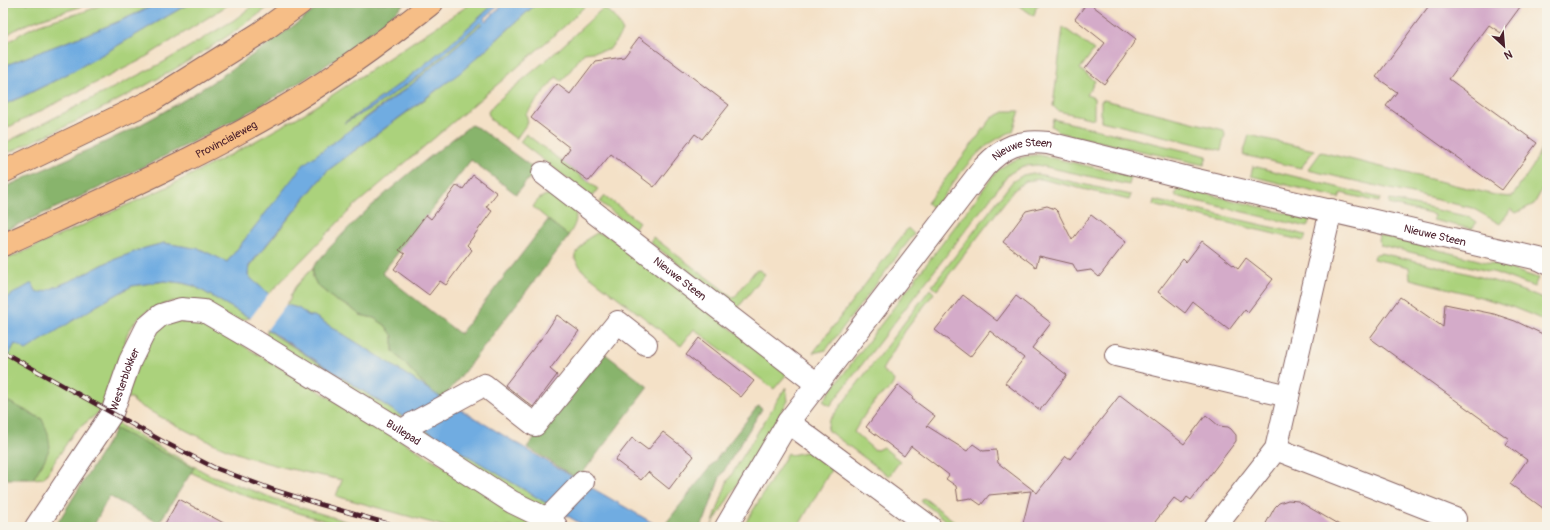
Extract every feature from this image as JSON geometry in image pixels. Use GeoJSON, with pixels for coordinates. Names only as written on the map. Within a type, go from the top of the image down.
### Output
{"type":"FeatureCollection","features":[{"type":"Feature","properties":{"kind":"main road"},"geometry":{"type":"LineString","coordinates":[[3,172],[153,100],[260,33],[301,3]]}},
{"type":"Feature","properties":{"kind":"main road","name":"Provincialeweg"},"geometry":{"type":"LineString","coordinates":[[3,245],[155,176],[271,115],[354,61],[432,3]]}},
{"type":"Feature","properties":{"kind":"street","name":"Nieuwe Steen"},"geometry":{"type":"LineString","coordinates":[[726,527],[788,422],[984,167],[995,156],[1008,147],[1033,141],[1048,143],[1192,179],[1544,255]]}},
{"type":"Feature","properties":{"kind":"street","name":"Nieuwe Steen"},"geometry":{"type":"LineString","coordinates":[[543,173],[817,384]]}},
{"type":"Feature","properties":{"kind":"street"},"geometry":{"type":"LineString","coordinates":[[1215,527],[1276,449],[1331,210]]}},
{"type":"Feature","properties":{"kind":"street","name":"Westerblokker"},"geometry":{"type":"LineString","coordinates":[[36,527],[112,413],[130,361],[147,327],[161,315],[181,309],[204,311],[250,338]]}},
{"type":"Feature","properties":{"kind":"street"},"geometry":{"type":"LineString","coordinates":[[407,427],[484,385],[535,425],[618,322],[646,344]]}},
{"type":"Feature","properties":{"kind":"street","name":"Bullepad"},"geometry":{"type":"LineString","coordinates":[[250,338],[407,427],[512,502],[551,519]]}},
{"type":"Feature","properties":{"kind":"street"},"geometry":{"type":"LineString","coordinates":[[1116,355],[1288,396]]}},
{"type":"Feature","properties":{"kind":"street"},"geometry":{"type":"LineString","coordinates":[[788,422],[930,527]]}},
{"type":"Feature","properties":{"kind":"street"},"geometry":{"type":"LineString","coordinates":[[1276,449],[1455,519]]}},
{"type":"Feature","properties":{"kind":"street"},"geometry":{"type":"LineString","coordinates":[[551,519],[583,482]]}},
{"type":"Feature","properties":{"kind":"green space"},"geometry":{"type":"Polygon","coordinates":[[[3,3],[90,3],[34,21],[13,31],[3,38],[3,3]]]}},
{"type":"Feature","properties":{"kind":"green space"},"geometry":{"type":"Polygon","coordinates":[[[103,3],[158,3],[103,28],[9,64],[3,69],[3,46],[27,30],[46,22],[85,11],[103,3]]]}},
{"type":"Feature","properties":{"kind":"green space"},"geometry":{"type":"Polygon","coordinates":[[[190,3],[231,3],[141,60],[3,130],[3,105],[75,70],[190,3]]]}},
{"type":"Feature","properties":{"kind":"green space"},"geometry":{"type":"Polygon","coordinates":[[[256,3],[274,3],[242,26],[177,68],[109,105],[3,155],[3,144],[162,63],[234,20],[256,3]]]}},
{"type":"Feature","properties":{"kind":"green space"},"geometry":{"type":"Polygon","coordinates":[[[324,3],[405,3],[385,21],[344,53],[299,83],[202,137],[146,165],[61,206],[3,231],[3,188],[103,143],[161,113],[233,69],[324,3]]]}},
{"type":"Feature","properties":{"kind":"green space"},"geometry":{"type":"Polygon","coordinates":[[[472,3],[495,3],[423,66],[385,95],[345,122],[372,108],[416,78],[481,22],[483,24],[411,85],[325,149],[284,190],[227,262],[200,249],[164,243],[145,248],[108,262],[79,277],[46,291],[37,293],[32,283],[9,308],[7,314],[3,317],[3,261],[165,188],[236,152],[305,113],[472,3]]]}},
{"type":"Feature","properties":{"kind":"green space"},"geometry":{"type":"Polygon","coordinates":[[[537,3],[588,3],[568,23],[505,78],[353,207],[269,294],[249,277],[249,267],[327,171],[432,94],[479,56],[537,3]]]}},
{"type":"Feature","properties":{"kind":"green space"},"geometry":{"type":"Polygon","coordinates":[[[1015,3],[1040,3],[1036,8],[1034,16],[1015,3]]]}},
{"type":"Feature","properties":{"kind":"green space"},"geometry":{"type":"Polygon","coordinates":[[[603,8],[609,12],[623,31],[609,50],[584,53],[562,81],[556,77],[526,114],[528,122],[516,139],[490,119],[488,112],[494,104],[557,51],[603,8]]]}},
{"type":"Feature","properties":{"kind":"green space"},"geometry":{"type":"Polygon","coordinates":[[[1063,27],[1094,50],[1080,69],[1095,81],[1087,95],[1094,98],[1094,119],[1058,111],[1053,106],[1063,27]]]}},
{"type":"Feature","properties":{"kind":"green space"},"geometry":{"type":"Polygon","coordinates":[[[1104,100],[1224,130],[1225,135],[1221,150],[1101,121],[1101,101],[1104,100]]]}},
{"type":"Feature","properties":{"kind":"green space"},"geometry":{"type":"Polygon","coordinates":[[[1006,111],[1020,111],[1013,131],[994,141],[977,154],[961,172],[934,209],[927,203],[992,118],[1006,111]]]}},
{"type":"Feature","properties":{"kind":"green space"},"geometry":{"type":"Polygon","coordinates":[[[1053,119],[1207,156],[1204,165],[1061,133],[1051,126],[1053,119]]]}},
{"type":"Feature","properties":{"kind":"green space"},"geometry":{"type":"Polygon","coordinates":[[[471,125],[480,129],[536,170],[516,194],[471,160],[382,273],[460,334],[548,220],[569,236],[443,399],[429,390],[393,351],[393,336],[385,325],[374,318],[360,315],[350,307],[335,300],[317,285],[313,277],[313,267],[330,247],[388,191],[471,125]]]}},
{"type":"Feature","properties":{"kind":"green space"},"geometry":{"type":"Polygon","coordinates":[[[526,134],[598,189],[591,197],[520,142],[526,134]]]}},
{"type":"Feature","properties":{"kind":"green space"},"geometry":{"type":"Polygon","coordinates":[[[1249,135],[1314,150],[1301,168],[1243,155],[1249,135]]]}},
{"type":"Feature","properties":{"kind":"green space"},"geometry":{"type":"Polygon","coordinates":[[[1547,135],[1547,181],[1534,204],[1516,213],[1511,209],[1500,224],[1472,208],[1308,170],[1321,152],[1499,196],[1512,197],[1533,166],[1547,135]]]}},
{"type":"Feature","properties":{"kind":"green space"},"geometry":{"type":"Polygon","coordinates":[[[1039,155],[1131,176],[1129,185],[1037,165],[1023,166],[1009,174],[830,406],[823,401],[997,171],[1017,159],[1039,155]]]}},
{"type":"Feature","properties":{"kind":"green space"},"geometry":{"type":"Polygon","coordinates":[[[1253,166],[1380,198],[1379,202],[1341,193],[1339,198],[1251,176],[1253,166]]]}},
{"type":"Feature","properties":{"kind":"green space"},"geometry":{"type":"Polygon","coordinates":[[[1033,173],[1131,195],[1129,200],[1041,179],[1026,181],[1014,190],[937,290],[932,286],[1012,182],[1023,175],[1033,173]]]}},
{"type":"Feature","properties":{"kind":"green space"},"geometry":{"type":"Polygon","coordinates":[[[1178,187],[1310,219],[1307,227],[1175,196],[1178,187]]]}},
{"type":"Feature","properties":{"kind":"green space"},"geometry":{"type":"Polygon","coordinates":[[[553,194],[571,207],[576,216],[576,221],[568,236],[533,207],[541,198],[546,195],[553,194]]]}},
{"type":"Feature","properties":{"kind":"green space"},"geometry":{"type":"Polygon","coordinates":[[[605,196],[639,222],[634,229],[600,202],[605,196]]]}},
{"type":"Feature","properties":{"kind":"green space"},"geometry":{"type":"Polygon","coordinates":[[[1154,200],[1306,235],[1304,241],[1153,205],[1154,200]]]}},
{"type":"Feature","properties":{"kind":"green space"},"geometry":{"type":"Polygon","coordinates":[[[1390,200],[1470,217],[1477,222],[1472,229],[1433,220],[1434,215],[1389,204],[1390,200]]]}},
{"type":"Feature","properties":{"kind":"green space"},"geometry":{"type":"Polygon","coordinates":[[[908,228],[914,234],[826,350],[813,353],[908,228]]]}},
{"type":"Feature","properties":{"kind":"green space"},"geometry":{"type":"Polygon","coordinates":[[[597,233],[607,235],[783,368],[786,375],[774,389],[694,329],[681,346],[583,271],[575,259],[575,255],[587,239],[597,233]]]}},
{"type":"Feature","properties":{"kind":"green space"},"geometry":{"type":"Polygon","coordinates":[[[1379,235],[1498,265],[1538,278],[1534,287],[1496,273],[1381,245],[1378,240],[1379,235]]]}},
{"type":"Feature","properties":{"kind":"green space"},"geometry":{"type":"Polygon","coordinates":[[[653,237],[734,298],[755,271],[759,270],[765,274],[737,309],[650,242],[653,237]]]}},
{"type":"Feature","properties":{"kind":"green space"},"geometry":{"type":"Polygon","coordinates":[[[1380,253],[1465,273],[1507,285],[1547,301],[1547,322],[1530,314],[1496,302],[1410,279],[1409,267],[1373,259],[1374,255],[1380,253]]]}},
{"type":"Feature","properties":{"kind":"green space"},"geometry":{"type":"Polygon","coordinates":[[[313,267],[313,277],[317,285],[335,300],[350,307],[360,315],[374,318],[385,325],[393,336],[393,351],[429,390],[314,316],[309,316],[298,308],[286,305],[291,298],[290,297],[295,287],[313,267]]]}},
{"type":"Feature","properties":{"kind":"green space"},"geometry":{"type":"Polygon","coordinates":[[[165,281],[194,286],[250,318],[241,320],[173,301],[147,311],[135,322],[127,334],[119,366],[107,397],[98,413],[74,432],[44,478],[33,479],[45,459],[42,419],[3,399],[3,365],[7,363],[5,361],[15,344],[98,305],[132,286],[165,281]]]}},
{"type":"Feature","properties":{"kind":"green space"},"geometry":{"type":"Polygon","coordinates":[[[930,289],[934,293],[905,331],[882,370],[894,380],[892,385],[889,390],[874,402],[854,432],[873,449],[877,450],[883,447],[900,461],[889,476],[827,430],[829,421],[930,289]]]}},
{"type":"Feature","properties":{"kind":"green space"},"geometry":{"type":"Polygon","coordinates":[[[194,316],[545,527],[447,527],[336,496],[342,480],[293,470],[231,451],[203,439],[135,403],[132,398],[125,398],[137,363],[163,323],[194,316]]]}},
{"type":"Feature","properties":{"kind":"green space"},"geometry":{"type":"Polygon","coordinates":[[[267,329],[402,416],[396,421],[266,338],[267,329]]]}},
{"type":"Feature","properties":{"kind":"green space"},"geometry":{"type":"Polygon","coordinates":[[[604,353],[648,387],[578,479],[527,447],[604,353]]]}},
{"type":"Feature","properties":{"kind":"green space"},"geometry":{"type":"Polygon","coordinates":[[[786,387],[788,401],[712,525],[727,482],[786,387]]]}},
{"type":"Feature","properties":{"kind":"green space"},"geometry":{"type":"Polygon","coordinates":[[[3,399],[42,419],[48,433],[50,447],[45,459],[33,479],[3,479],[3,399]]]}},
{"type":"Feature","properties":{"kind":"green space"},"geometry":{"type":"Polygon","coordinates":[[[758,406],[762,409],[720,477],[705,519],[700,527],[663,527],[758,406]]]}},
{"type":"Feature","properties":{"kind":"green space"},"geometry":{"type":"Polygon","coordinates":[[[116,423],[208,474],[289,504],[365,527],[345,527],[269,504],[227,489],[190,472],[111,429],[116,423]]]}},
{"type":"Feature","properties":{"kind":"green space"},"geometry":{"type":"Polygon","coordinates":[[[116,429],[194,468],[159,523],[109,496],[93,527],[55,527],[116,429]]]}},
{"type":"Feature","properties":{"kind":"green space"},"geometry":{"type":"Polygon","coordinates":[[[424,429],[551,506],[545,512],[422,433],[424,429]]]}},
{"type":"Feature","properties":{"kind":"green space"},"geometry":{"type":"Polygon","coordinates":[[[810,451],[832,468],[798,527],[743,527],[788,453],[791,455],[810,451]]]}},
{"type":"Feature","properties":{"kind":"green space"},"geometry":{"type":"Polygon","coordinates":[[[924,498],[962,527],[955,527],[921,501],[924,498]]]}},
{"type":"Feature","properties":{"kind":"water"},"geometry":{"type":"Polygon","coordinates":[[[158,3],[190,3],[75,70],[3,105],[3,69],[9,64],[103,28],[158,3]]]}},
{"type":"Feature","properties":{"kind":"water"},"geometry":{"type":"Polygon","coordinates":[[[495,3],[501,3],[484,19],[486,21],[505,3],[537,3],[461,72],[327,171],[249,266],[248,276],[269,294],[287,305],[298,308],[309,316],[314,316],[443,399],[660,527],[586,527],[402,416],[250,318],[194,286],[182,283],[165,281],[132,286],[98,305],[26,350],[15,344],[5,361],[7,363],[3,365],[3,317],[7,314],[9,308],[4,299],[32,283],[37,293],[46,291],[79,277],[108,262],[145,248],[164,243],[200,249],[227,262],[304,164],[411,85],[482,24],[481,22],[416,78],[372,108],[344,123],[384,96],[422,66],[495,3]]]}},
{"type":"Feature","properties":{"kind":"pier"},"geometry":{"type":"Polygon","coordinates":[[[270,292],[287,303],[266,331],[249,320],[270,292]]]}},
{"type":"Feature","properties":{"kind":"building"},"geometry":{"type":"Polygon","coordinates":[[[1087,3],[1136,39],[1104,84],[1085,69],[1105,43],[1075,19],[1087,3]]]}},
{"type":"Feature","properties":{"kind":"building"},"geometry":{"type":"Polygon","coordinates":[[[1431,3],[1523,3],[1501,33],[1489,25],[1449,79],[1537,143],[1502,190],[1386,106],[1397,92],[1376,77],[1431,3]]]}},
{"type":"Feature","properties":{"kind":"building"},"geometry":{"type":"Polygon","coordinates":[[[639,37],[729,105],[702,139],[695,134],[654,187],[611,154],[589,181],[561,161],[570,148],[531,118],[557,84],[570,94],[595,61],[624,57],[639,37]]]}},
{"type":"Feature","properties":{"kind":"building"},"geometry":{"type":"Polygon","coordinates":[[[473,175],[497,193],[486,207],[492,211],[467,245],[472,250],[446,285],[440,281],[429,295],[394,269],[405,254],[399,250],[426,215],[431,219],[457,185],[463,189],[473,175]]]}},
{"type":"Feature","properties":{"kind":"building"},"geometry":{"type":"Polygon","coordinates":[[[1047,206],[1058,212],[1072,240],[1091,215],[1126,242],[1099,277],[1091,270],[1077,272],[1073,264],[1039,256],[1036,267],[1003,242],[1026,211],[1047,206]]]}},
{"type":"Feature","properties":{"kind":"building"},"geometry":{"type":"Polygon","coordinates":[[[1202,241],[1238,269],[1246,258],[1273,279],[1248,312],[1245,309],[1229,330],[1193,302],[1185,313],[1158,292],[1183,259],[1186,262],[1202,241]]]}},
{"type":"Feature","properties":{"kind":"building"},"geometry":{"type":"Polygon","coordinates":[[[963,295],[997,321],[1016,296],[1051,323],[1032,348],[1067,375],[1040,410],[1005,383],[1024,358],[990,331],[970,357],[935,330],[963,295]]]}},
{"type":"Feature","properties":{"kind":"building"},"geometry":{"type":"Polygon","coordinates":[[[1400,297],[1443,327],[1445,304],[1494,314],[1515,321],[1547,336],[1547,511],[1510,484],[1527,460],[1505,444],[1509,439],[1370,338],[1400,297]]]}},
{"type":"Feature","properties":{"kind":"building"},"geometry":{"type":"Polygon","coordinates":[[[557,315],[579,331],[550,369],[557,375],[533,407],[505,385],[544,335],[557,315]]]}},
{"type":"Feature","properties":{"kind":"building"},"geometry":{"type":"Polygon","coordinates":[[[699,338],[754,381],[741,397],[686,355],[699,338]]]}},
{"type":"Feature","properties":{"kind":"building"},"geometry":{"type":"Polygon","coordinates":[[[898,385],[913,397],[912,399],[935,416],[927,426],[967,451],[973,444],[983,451],[996,450],[998,463],[1037,493],[1066,456],[1070,459],[1120,395],[1184,444],[1206,415],[1219,426],[1228,427],[1231,429],[1236,435],[1236,441],[1191,500],[1187,497],[1182,504],[1174,498],[1151,527],[1022,527],[1031,491],[989,495],[981,505],[971,498],[958,500],[956,486],[946,479],[949,475],[911,446],[904,456],[866,427],[898,385]]]}},
{"type":"Feature","properties":{"kind":"building"},"geometry":{"type":"Polygon","coordinates":[[[663,432],[694,456],[669,489],[648,472],[641,480],[615,460],[632,438],[648,450],[663,432]]]}},
{"type":"Feature","properties":{"kind":"building"},"geometry":{"type":"Polygon","coordinates":[[[179,499],[231,527],[163,527],[179,499]]]}},
{"type":"Feature","properties":{"kind":"building"},"geometry":{"type":"Polygon","coordinates":[[[1288,500],[1298,501],[1343,527],[1264,527],[1275,507],[1279,503],[1288,500]]]}},
{"type":"Feature","properties":{"kind":"railway"},"geometry":{"type":"LineString","coordinates":[[3,352],[162,441],[215,468],[274,490],[400,527]]}}]}
